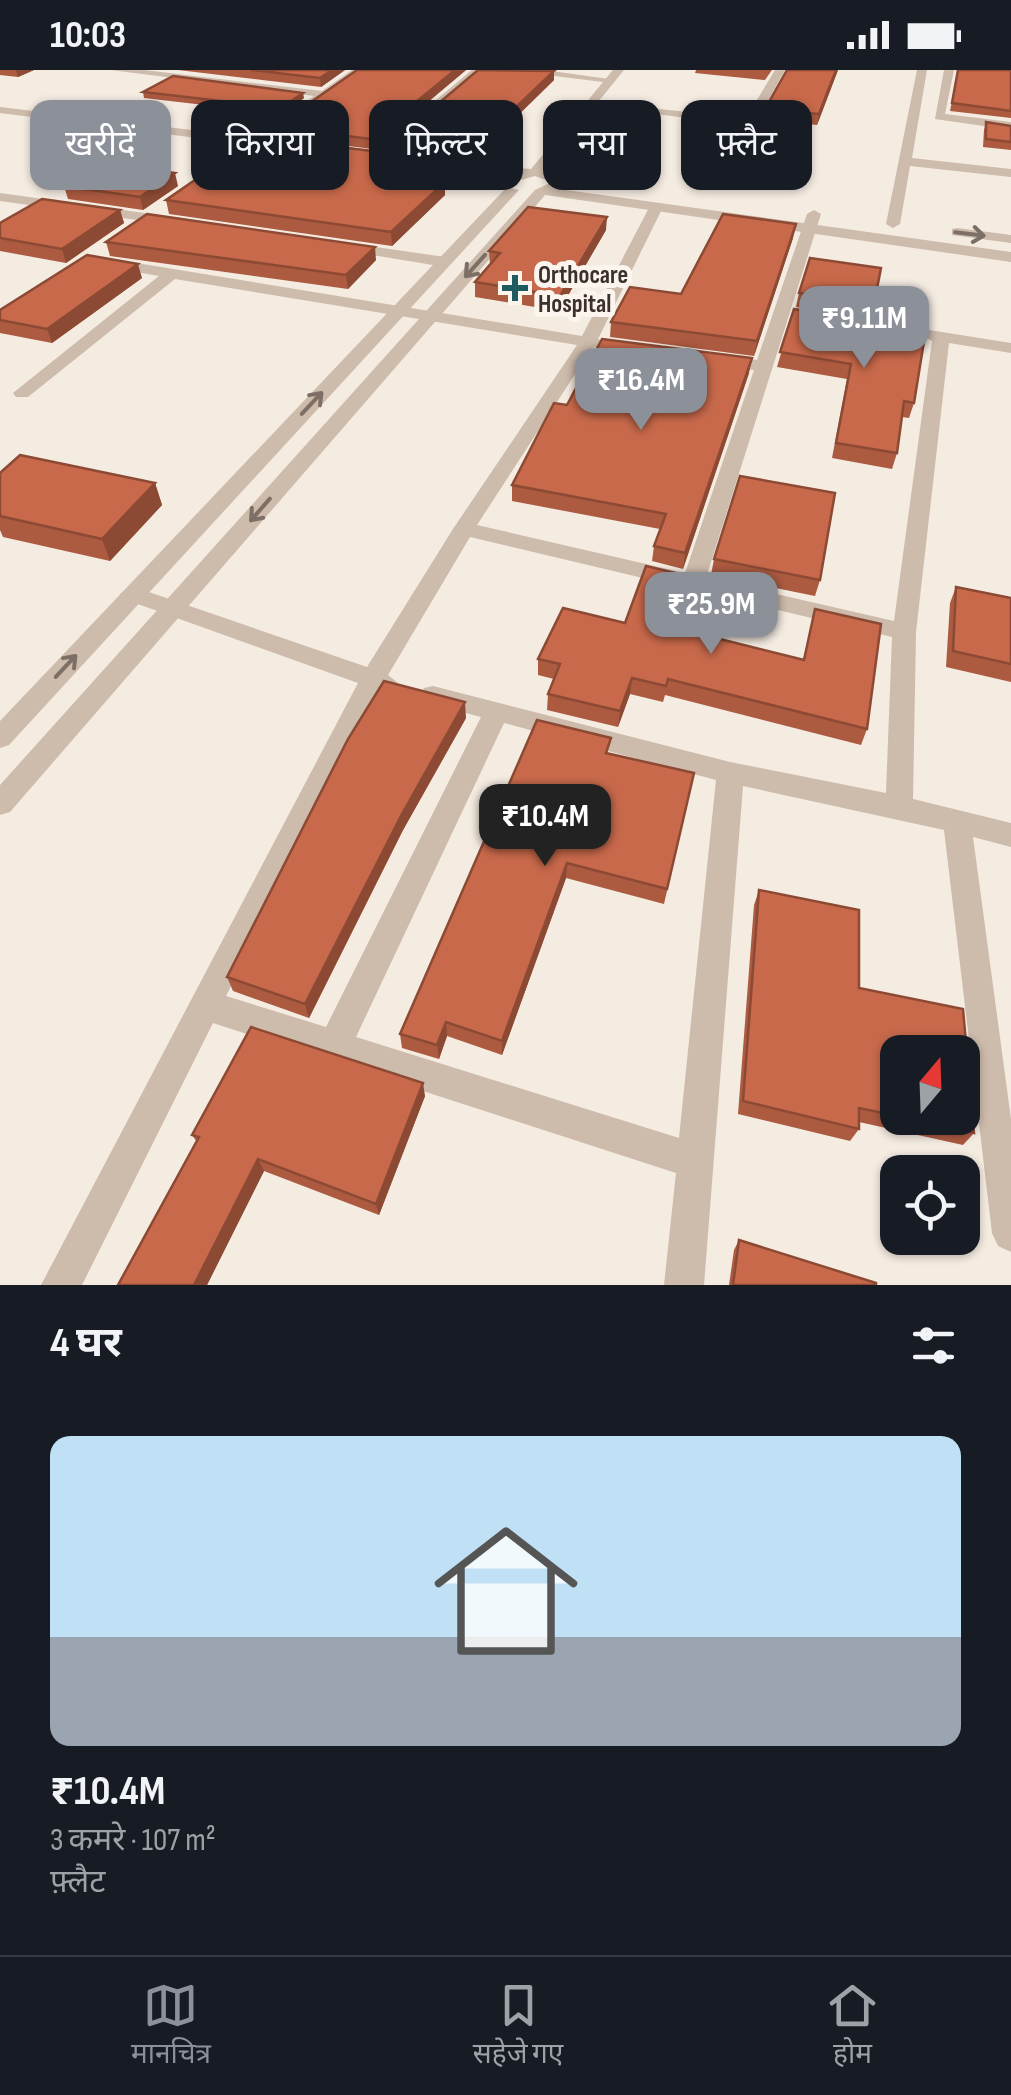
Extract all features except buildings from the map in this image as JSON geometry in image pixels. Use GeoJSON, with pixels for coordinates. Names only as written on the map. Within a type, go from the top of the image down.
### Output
{"type":"FeatureCollection","features":[{"type":"Feature","properties":{"kind":"street"},"geometry":{"type":"LineString","coordinates":[[116,70],[323,94]]}},
{"type":"Feature","properties":{"kind":"street"},"geometry":{"type":"LineString","coordinates":[[314,100],[358,70]]}},
{"type":"Feature","properties":{"kind":"street"},"geometry":{"type":"LineString","coordinates":[[445,100],[478,70]]}},
{"type":"Feature","properties":{"kind":"street"},"geometry":{"type":"LineString","coordinates":[[512,70],[615,75]]}},
{"type":"Feature","properties":{"kind":"street"},"geometry":{"type":"LineString","coordinates":[[661,112],[750,122],[780,70]]}},
{"type":"Feature","properties":{"kind":"street"},"geometry":{"type":"LineString","coordinates":[[892,224],[922,70]]}},
{"type":"Feature","properties":{"kind":"street"},"geometry":{"type":"LineString","coordinates":[[948,70],[939,117],[1011,126]]}},
{"type":"Feature","properties":{"kind":"street"},"geometry":{"type":"LineString","coordinates":[[594,100],[615,75]]}},
{"type":"Feature","properties":{"kind":"street"},"geometry":{"type":"LineString","coordinates":[[0,110],[191,138]]}},
{"type":"Feature","properties":{"kind":"street"},"geometry":{"type":"LineString","coordinates":[[0,120],[191,140]]}},
{"type":"Feature","properties":{"kind":"street"},"geometry":{"type":"LineString","coordinates":[[357,160],[369,162]]}},
{"type":"Feature","properties":{"kind":"street"},"geometry":{"type":"LineString","coordinates":[[903,160],[1011,173]]}},
{"type":"Feature","properties":{"kind":"street"},"geometry":{"type":"LineString","coordinates":[[0,804],[543,188]]}},
{"type":"Feature","properties":{"kind":"street"},"geometry":{"type":"LineString","coordinates":[[45,753],[0,738],[445,262],[507,190]]}},
{"type":"Feature","properties":{"kind":"street"},"geometry":{"type":"LineString","coordinates":[[571,190],[656,207],[892,224],[1011,240]]}},
{"type":"Feature","properties":{"kind":"street"},"geometry":{"type":"LineString","coordinates":[[583,190],[812,221],[1011,258]]}},
{"type":"Feature","properties":{"kind":"street"},"geometry":{"type":"LineString","coordinates":[[0,197],[184,223]]}},
{"type":"Feature","properties":{"kind":"street"},"geometry":{"type":"LineString","coordinates":[[132,228],[163,206]]}},
{"type":"Feature","properties":{"kind":"street"},"geometry":{"type":"LineString","coordinates":[[61,1285],[372,680],[464,529],[588,343],[656,207]]}},
{"type":"Feature","properties":{"kind":"street"},"geometry":{"type":"LineString","coordinates":[[692,584],[762,366],[789,314],[812,221]]}},
{"type":"Feature","properties":{"kind":"street"},"geometry":{"type":"LineString","coordinates":[[334,245],[445,262]]}},
{"type":"Feature","properties":{"kind":"street"},"geometry":{"type":"LineString","coordinates":[[102,249],[87,260],[626,348]]}},
{"type":"Feature","properties":{"kind":"street"},"geometry":{"type":"LineString","coordinates":[[22,393],[172,274]]}},
{"type":"Feature","properties":{"kind":"street"},"geometry":{"type":"LineString","coordinates":[[905,332],[1011,348]]}},
{"type":"Feature","properties":{"kind":"street"},"geometry":{"type":"LineString","coordinates":[[899,807],[904,632],[941,337]]}},
{"type":"Feature","properties":{"kind":"street"},"geometry":{"type":"LineString","coordinates":[[704,358],[762,366]]}},
{"type":"Feature","properties":{"kind":"street"},"geometry":{"type":"LineString","coordinates":[[464,529],[904,632]]}},
{"type":"Feature","properties":{"kind":"street"},"geometry":{"type":"LineString","coordinates":[[132,594],[372,680],[730,773],[899,807],[1011,835]]}},
{"type":"Feature","properties":{"kind":"street"},"geometry":{"type":"LineString","coordinates":[[333,1048],[497,710]]}},
{"type":"Feature","properties":{"kind":"street"},"geometry":{"type":"LineString","coordinates":[[684,1285],[730,773]]}},
{"type":"Feature","properties":{"kind":"street"},"geometry":{"type":"LineString","coordinates":[[957,823],[1011,1233]]}},
{"type":"Feature","properties":{"kind":"street"},"geometry":{"type":"LineString","coordinates":[[205,1005],[694,1160]]}},
{"type":"Feature","properties":{"kind":"place","name":"Orthocare Hospital"},"geometry":{"type":"Point","coordinates":[515,288]}}]}
